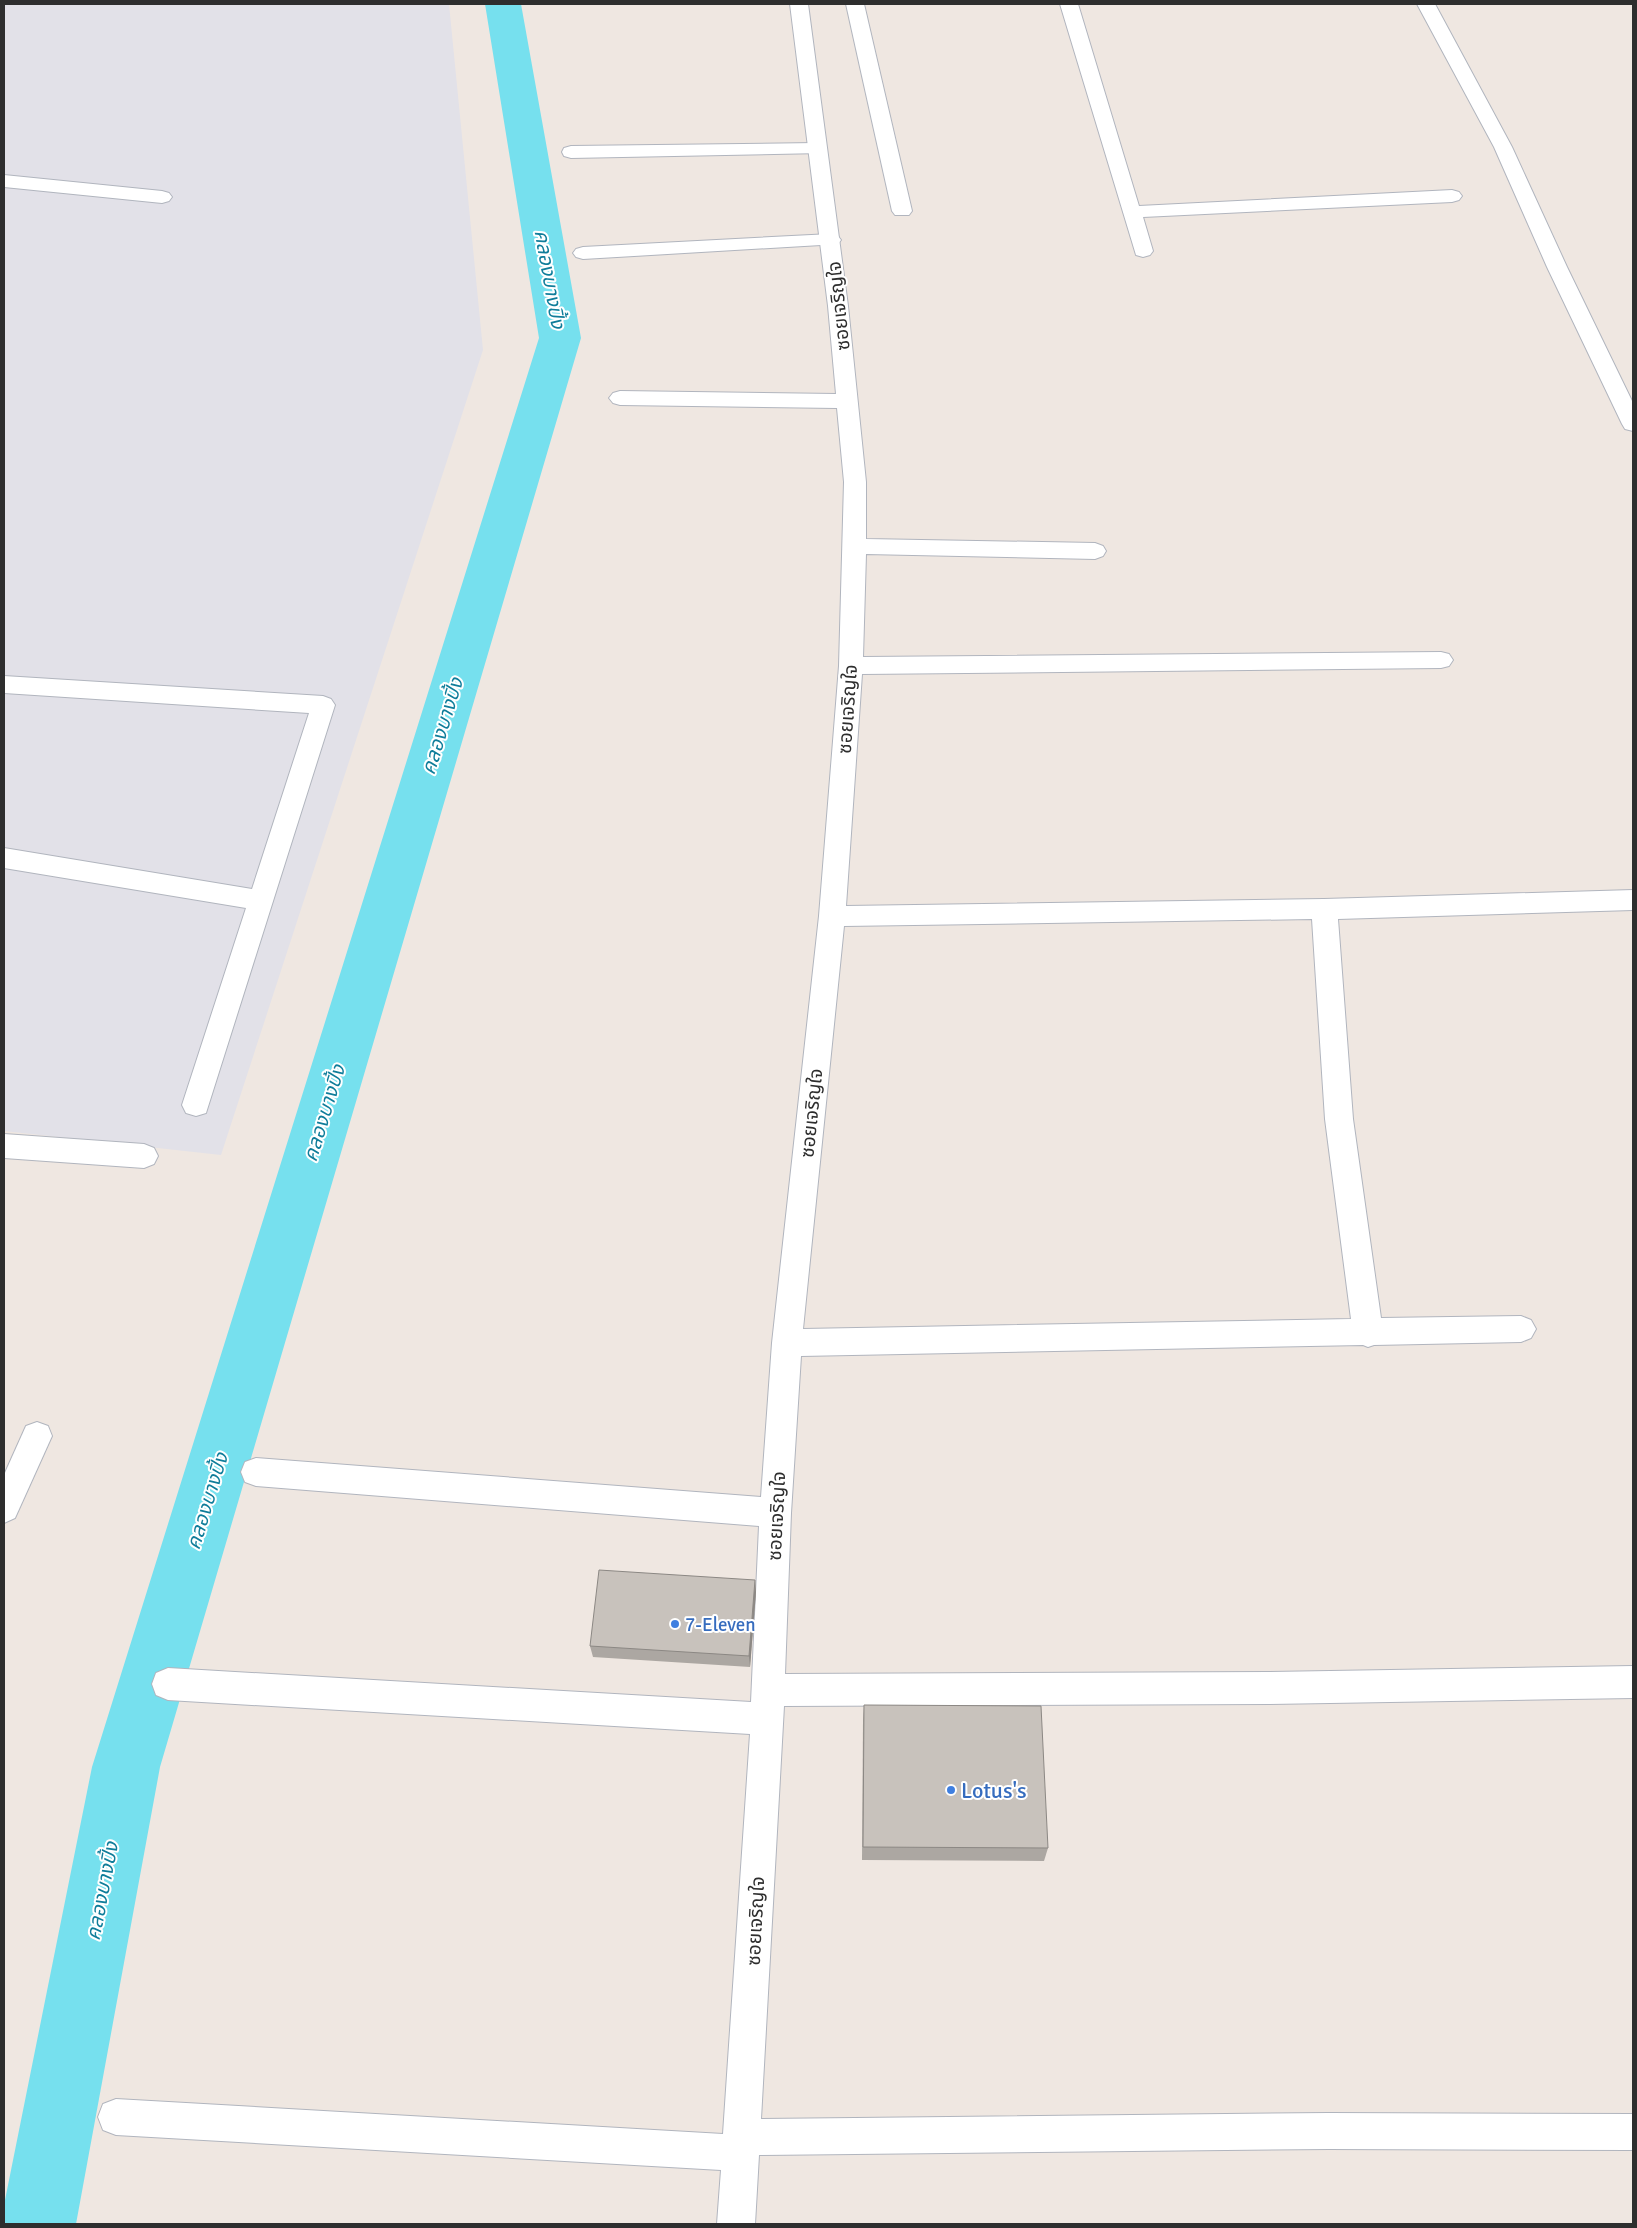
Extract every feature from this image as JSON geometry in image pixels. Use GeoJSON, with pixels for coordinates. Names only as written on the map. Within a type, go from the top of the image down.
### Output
{"type":"FeatureCollection","features":[{"type":"Feature","properties":{"kind":"street","name":"ซอยเจริญใจ"},"geometry":{"type":"LineString","coordinates":[[736,2224],[768,1705],[775,1513],[787,1343],[832,916],[851,666],[855,546],[855,482],[831,240],[816,149],[799,4]]}},
{"type":"Feature","properties":{"kind":"street"},"geometry":{"type":"LineString","coordinates":[[855,4],[902,211]]}},
{"type":"Feature","properties":{"kind":"street"},"geometry":{"type":"LineString","coordinates":[[1069,4],[1143,251]]}},
{"type":"Feature","properties":{"kind":"street"},"geometry":{"type":"LineString","coordinates":[[1426,4],[1503,147],[1557,268],[1633,424]]}},
{"type":"Feature","properties":{"kind":"street"},"geometry":{"type":"LineString","coordinates":[[571,152],[816,149]]}},
{"type":"Feature","properties":{"kind":"street"},"geometry":{"type":"LineString","coordinates":[[4,182],[162,197]]}},
{"type":"Feature","properties":{"kind":"street"},"geometry":{"type":"LineString","coordinates":[[1131,212],[1452,196]]}},
{"type":"Feature","properties":{"kind":"street"},"geometry":{"type":"LineString","coordinates":[[583,253],[831,240]]}},
{"type":"Feature","properties":{"kind":"street"},"geometry":{"type":"LineString","coordinates":[[620,398],[847,401]]}},
{"type":"Feature","properties":{"kind":"street"},"geometry":{"type":"LineString","coordinates":[[855,546],[1095,551]]}},
{"type":"Feature","properties":{"kind":"street"},"geometry":{"type":"LineString","coordinates":[[851,666],[1441,660]]}},
{"type":"Feature","properties":{"kind":"street"},"geometry":{"type":"LineString","coordinates":[[4,684],[323,705],[196,1105]]}},
{"type":"Feature","properties":{"kind":"street"},"geometry":{"type":"LineString","coordinates":[[4,858],[261,900]]}},
{"type":"Feature","properties":{"kind":"street"},"geometry":{"type":"LineString","coordinates":[[832,916],[1324,909],[1633,900]]}},
{"type":"Feature","properties":{"kind":"street"},"geometry":{"type":"LineString","coordinates":[[1324,909],[1339,1119],[1368,1334]]}},
{"type":"Feature","properties":{"kind":"street"},"geometry":{"type":"LineString","coordinates":[[4,1146],[144,1156]]}},
{"type":"Feature","properties":{"kind":"street"},"geometry":{"type":"LineString","coordinates":[[787,1343],[1521,1330]]}},
{"type":"Feature","properties":{"kind":"street"},"geometry":{"type":"LineString","coordinates":[[4,1508],[37,1436]]}},
{"type":"Feature","properties":{"kind":"street"},"geometry":{"type":"LineString","coordinates":[[256,1472],[775,1513]]}},
{"type":"Feature","properties":{"kind":"street"},"geometry":{"type":"LineString","coordinates":[[168,1684],[768,1705],[1269,1688],[1633,1682]]}},
{"type":"Feature","properties":{"kind":"street"},"geometry":{"type":"LineString","coordinates":[[116,2117],[742,2145],[1329,2131],[1633,2132]]}},
{"type":"Feature","properties":{"kind":"shaded area"},"geometry":{"type":"Polygon","coordinates":[[[4,4],[449,4],[483,350],[221,1155],[4,1131],[4,4]]]}},
{"type":"Feature","properties":{"kind":"building","name":"7-Eleven"},"geometry":{"type":"Polygon","coordinates":[[[599,1570],[755,1580],[749,1656],[590,1646],[599,1570]]]}},
{"type":"Feature","properties":{"kind":"building","name":"Lotus's"},"geometry":{"type":"Polygon","coordinates":[[[864,1705],[1041,1706],[1048,1848],[863,1847],[864,1705]]]}},
{"type":"Feature","properties":{"kind":"waterway","name":"คลองบางปิ้ง"},"geometry":{"type":"LineString","coordinates":[[38,2224],[126,1767],[560,338],[503,4]]}},
{"type":"Feature","properties":{"kind":"place","name":"7-Eleven"},"geometry":{"type":"Point","coordinates":[675,1624]}},
{"type":"Feature","properties":{"kind":"place","name":"Lotus's"},"geometry":{"type":"Point","coordinates":[951,1790]}}]}
